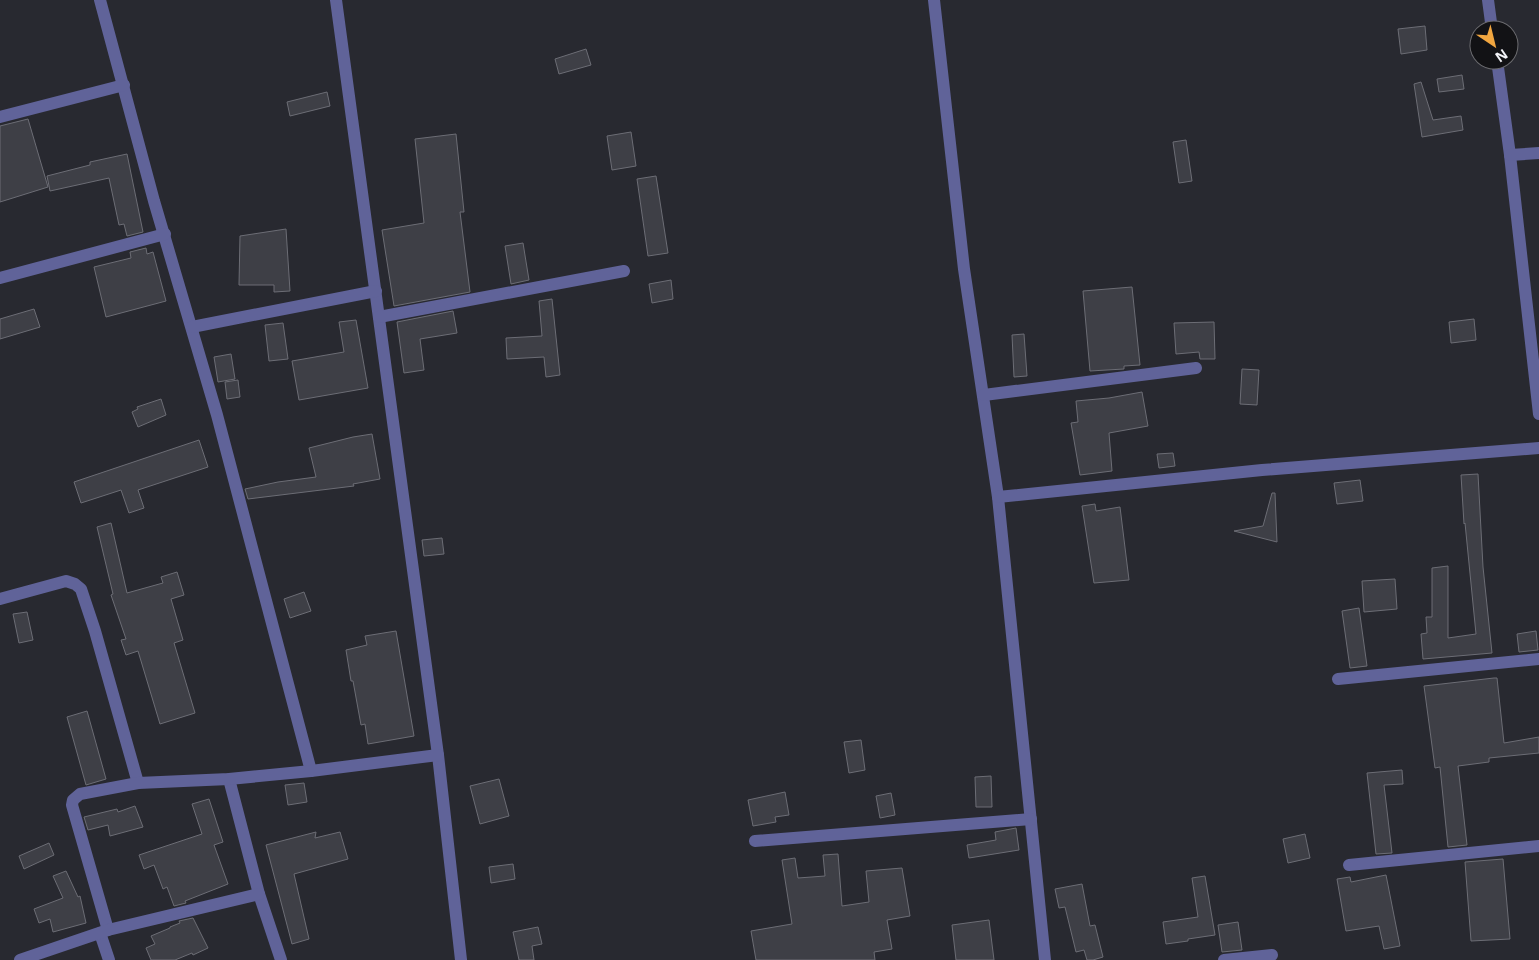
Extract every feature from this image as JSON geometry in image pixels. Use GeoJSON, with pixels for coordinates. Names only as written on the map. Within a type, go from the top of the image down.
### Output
{"type":"FeatureCollection","features":[{"type":"Feature","properties":{"kind":"street"},"geometry":{"type":"LineString","coordinates":[[100,0],[154,201],[217,416],[311,771]]}},
{"type":"Feature","properties":{"kind":"street"},"geometry":{"type":"LineString","coordinates":[[336,0],[438,755],[461,960]]}},
{"type":"Feature","properties":{"kind":"street"},"geometry":{"type":"LineString","coordinates":[[934,0],[964,270],[998,497],[1045,960]]}},
{"type":"Feature","properties":{"kind":"street"},"geometry":{"type":"LineString","coordinates":[[1488,0],[1491,20]]}},
{"type":"Feature","properties":{"kind":"street"},"geometry":{"type":"LineString","coordinates":[[1497,70],[1510,155],[1539,414]]}},
{"type":"Feature","properties":{"kind":"street"},"geometry":{"type":"LineString","coordinates":[[0,117],[124,86]]}},
{"type":"Feature","properties":{"kind":"street"},"geometry":{"type":"LineString","coordinates":[[1510,155],[1539,153]]}},
{"type":"Feature","properties":{"kind":"street"},"geometry":{"type":"LineString","coordinates":[[0,278],[165,234]]}},
{"type":"Feature","properties":{"kind":"street"},"geometry":{"type":"LineString","coordinates":[[379,318],[624,271]]}},
{"type":"Feature","properties":{"kind":"street"},"geometry":{"type":"LineString","coordinates":[[192,327],[376,291]]}},
{"type":"Feature","properties":{"kind":"street"},"geometry":{"type":"LineString","coordinates":[[984,395],[1196,368]]}},
{"type":"Feature","properties":{"kind":"street"},"geometry":{"type":"LineString","coordinates":[[998,497],[1262,470],[1539,448]]}},
{"type":"Feature","properties":{"kind":"street"},"geometry":{"type":"LineString","coordinates":[[0,599],[66,581],[75,584],[81,589],[95,631],[138,783]]}},
{"type":"Feature","properties":{"kind":"street"},"geometry":{"type":"LineString","coordinates":[[1338,678],[1539,660]]}},
{"type":"Feature","properties":{"kind":"street"},"geometry":{"type":"LineString","coordinates":[[109,960],[104,932],[72,803],[76,796],[138,783],[229,779],[438,755]]}},
{"type":"Feature","properties":{"kind":"street"},"geometry":{"type":"LineString","coordinates":[[229,779],[259,894],[280,960]]}},
{"type":"Feature","properties":{"kind":"street"},"geometry":{"type":"LineString","coordinates":[[755,841],[1032,819]]}},
{"type":"Feature","properties":{"kind":"street"},"geometry":{"type":"LineString","coordinates":[[1349,864],[1539,846]]}},
{"type":"Feature","properties":{"kind":"street"},"geometry":{"type":"LineString","coordinates":[[24,959],[104,932],[259,894]]}},
{"type":"Feature","properties":{"kind":"street"},"geometry":{"type":"LineString","coordinates":[[1224,960],[1272,955]]}},
{"type":"Feature","properties":{"kind":"building"},"geometry":{"type":"Polygon","coordinates":[[[1425,26],[1427,50],[1401,54],[1398,29],[1425,26]]]}},
{"type":"Feature","properties":{"kind":"building"},"geometry":{"type":"Polygon","coordinates":[[[586,49],[591,65],[559,74],[555,59],[586,49]]]}},
{"type":"Feature","properties":{"kind":"building"},"geometry":{"type":"Polygon","coordinates":[[[1462,75],[1464,89],[1439,92],[1437,79],[1462,75]]]}},
{"type":"Feature","properties":{"kind":"building"},"geometry":{"type":"Polygon","coordinates":[[[1421,82],[1433,120],[1461,116],[1463,130],[1422,137],[1414,84],[1421,82]]]}},
{"type":"Feature","properties":{"kind":"building"},"geometry":{"type":"Polygon","coordinates":[[[327,92],[330,106],[290,116],[287,102],[327,92]]]}},
{"type":"Feature","properties":{"kind":"building"},"geometry":{"type":"Polygon","coordinates":[[[28,119],[48,187],[0,202],[0,126],[28,119]]]}},
{"type":"Feature","properties":{"kind":"building"},"geometry":{"type":"Polygon","coordinates":[[[631,132],[636,166],[612,170],[607,136],[631,132]]]}},
{"type":"Feature","properties":{"kind":"building"},"geometry":{"type":"Polygon","coordinates":[[[456,134],[464,212],[460,212],[470,292],[394,306],[382,230],[424,223],[415,139],[456,134]]]}},
{"type":"Feature","properties":{"kind":"building"},"geometry":{"type":"Polygon","coordinates":[[[1186,140],[1192,181],[1179,183],[1173,142],[1186,140]]]}},
{"type":"Feature","properties":{"kind":"building"},"geometry":{"type":"Polygon","coordinates":[[[127,154],[143,232],[127,236],[124,224],[119,225],[109,178],[50,191],[47,176],[90,165],[90,162],[127,154]]]}},
{"type":"Feature","properties":{"kind":"building"},"geometry":{"type":"Polygon","coordinates":[[[656,176],[668,253],[648,256],[637,179],[656,176]]]}},
{"type":"Feature","properties":{"kind":"building"},"geometry":{"type":"Polygon","coordinates":[[[286,229],[290,291],[274,292],[274,285],[239,285],[240,236],[286,229]]]}},
{"type":"Feature","properties":{"kind":"building"},"geometry":{"type":"Polygon","coordinates":[[[523,243],[529,280],[511,284],[505,246],[523,243]]]}},
{"type":"Feature","properties":{"kind":"building"},"geometry":{"type":"Polygon","coordinates":[[[146,248],[147,254],[153,252],[166,301],[106,317],[94,267],[131,258],[130,252],[146,248]]]}},
{"type":"Feature","properties":{"kind":"building"},"geometry":{"type":"Polygon","coordinates":[[[671,280],[673,299],[652,303],[649,284],[671,280]]]}},
{"type":"Feature","properties":{"kind":"building"},"geometry":{"type":"Polygon","coordinates":[[[1132,287],[1140,365],[1124,366],[1124,369],[1090,371],[1083,291],[1132,287]]]}},
{"type":"Feature","properties":{"kind":"building"},"geometry":{"type":"Polygon","coordinates":[[[552,299],[560,375],[546,377],[544,357],[507,359],[506,338],[542,336],[539,301],[552,299]]]}},
{"type":"Feature","properties":{"kind":"building"},"geometry":{"type":"Polygon","coordinates":[[[34,309],[40,327],[0,339],[0,319],[34,309]]]}},
{"type":"Feature","properties":{"kind":"building"},"geometry":{"type":"Polygon","coordinates":[[[453,311],[457,333],[420,339],[424,370],[404,373],[397,322],[453,311]]]}},
{"type":"Feature","properties":{"kind":"building"},"geometry":{"type":"Polygon","coordinates":[[[1474,319],[1476,340],[1451,343],[1449,322],[1474,319]]]}},
{"type":"Feature","properties":{"kind":"building"},"geometry":{"type":"Polygon","coordinates":[[[356,320],[368,388],[299,400],[292,361],[344,352],[339,322],[356,320]]]}},
{"type":"Feature","properties":{"kind":"building"},"geometry":{"type":"Polygon","coordinates":[[[1214,322],[1215,359],[1200,359],[1199,352],[1176,354],[1174,323],[1214,322]]]}},
{"type":"Feature","properties":{"kind":"building"},"geometry":{"type":"Polygon","coordinates":[[[283,323],[288,359],[269,361],[265,325],[283,323]]]}},
{"type":"Feature","properties":{"kind":"building"},"geometry":{"type":"Polygon","coordinates":[[[1024,334],[1027,376],[1014,377],[1012,335],[1024,334]]]}},
{"type":"Feature","properties":{"kind":"building"},"geometry":{"type":"Polygon","coordinates":[[[231,354],[235,379],[218,382],[214,357],[231,354]]]}},
{"type":"Feature","properties":{"kind":"building"},"geometry":{"type":"Polygon","coordinates":[[[1242,369],[1259,370],[1257,405],[1240,404],[1242,369]]]}},
{"type":"Feature","properties":{"kind":"building"},"geometry":{"type":"Polygon","coordinates":[[[238,380],[240,397],[227,399],[225,382],[238,380]]]}},
{"type":"Feature","properties":{"kind":"building"},"geometry":{"type":"Polygon","coordinates":[[[1142,392],[1148,426],[1109,433],[1112,471],[1080,475],[1071,423],[1078,422],[1076,401],[1142,392]]]}},
{"type":"Feature","properties":{"kind":"building"},"geometry":{"type":"Polygon","coordinates":[[[161,399],[166,415],[138,427],[132,412],[138,409],[137,407],[161,399]]]}},
{"type":"Feature","properties":{"kind":"building"},"geometry":{"type":"Polygon","coordinates":[[[372,434],[380,479],[353,484],[354,486],[248,499],[245,489],[316,477],[309,448],[372,434]]]}},
{"type":"Feature","properties":{"kind":"building"},"geometry":{"type":"Polygon","coordinates":[[[199,440],[208,467],[138,490],[144,508],[129,513],[121,490],[81,503],[74,482],[199,440]]]}},
{"type":"Feature","properties":{"kind":"building"},"geometry":{"type":"Polygon","coordinates":[[[1173,453],[1175,466],[1159,468],[1157,454],[1173,453]]]}},
{"type":"Feature","properties":{"kind":"building"},"geometry":{"type":"Polygon","coordinates":[[[1478,474],[1483,567],[1492,653],[1423,659],[1421,634],[1427,633],[1426,617],[1432,617],[1432,568],[1448,566],[1448,638],[1476,634],[1464,524],[1461,475],[1478,474]]]}},
{"type":"Feature","properties":{"kind":"building"},"geometry":{"type":"Polygon","coordinates":[[[1360,480],[1363,501],[1337,504],[1334,483],[1360,480]]]}},
{"type":"Feature","properties":{"kind":"building"},"geometry":{"type":"Polygon","coordinates":[[[1272,493],[1275,493],[1277,542],[1234,531],[1263,526],[1272,493]]]}},
{"type":"Feature","properties":{"kind":"building"},"geometry":{"type":"Polygon","coordinates":[[[1095,504],[1096,511],[1120,507],[1129,580],[1094,583],[1082,506],[1095,504]]]}},
{"type":"Feature","properties":{"kind":"building"},"geometry":{"type":"Polygon","coordinates":[[[111,523],[127,593],[163,583],[161,577],[177,572],[184,595],[171,599],[183,640],[174,643],[195,713],[160,724],[138,651],[126,655],[121,640],[126,639],[111,595],[113,594],[97,527],[111,523]]]}},
{"type":"Feature","properties":{"kind":"building"},"geometry":{"type":"Polygon","coordinates":[[[442,538],[444,554],[424,556],[422,540],[442,538]]]}},
{"type":"Feature","properties":{"kind":"building"},"geometry":{"type":"Polygon","coordinates":[[[1395,579],[1397,609],[1364,612],[1362,581],[1395,579]]]}},
{"type":"Feature","properties":{"kind":"building"},"geometry":{"type":"Polygon","coordinates":[[[304,592],[311,611],[290,618],[284,599],[304,592]]]}},
{"type":"Feature","properties":{"kind":"building"},"geometry":{"type":"Polygon","coordinates":[[[1359,608],[1367,666],[1350,668],[1342,611],[1359,608]]]}},
{"type":"Feature","properties":{"kind":"building"},"geometry":{"type":"Polygon","coordinates":[[[27,612],[33,640],[19,643],[13,614],[27,612]]]}},
{"type":"Feature","properties":{"kind":"building"},"geometry":{"type":"Polygon","coordinates":[[[396,631],[414,736],[368,744],[365,724],[361,725],[346,650],[367,645],[365,636],[396,631]]]}},
{"type":"Feature","properties":{"kind":"building"},"geometry":{"type":"Polygon","coordinates":[[[1536,631],[1538,650],[1519,652],[1517,634],[1536,631]]]}},
{"type":"Feature","properties":{"kind":"building"},"geometry":{"type":"Polygon","coordinates":[[[1497,678],[1504,743],[1539,737],[1539,753],[1489,758],[1489,762],[1458,766],[1467,845],[1448,847],[1440,767],[1435,768],[1424,686],[1497,678]]]}},
{"type":"Feature","properties":{"kind":"building"},"geometry":{"type":"Polygon","coordinates":[[[87,711],[106,779],[86,785],[67,717],[87,711]]]}},
{"type":"Feature","properties":{"kind":"building"},"geometry":{"type":"Polygon","coordinates":[[[861,740],[865,770],[849,773],[844,742],[861,740]]]}},
{"type":"Feature","properties":{"kind":"building"},"geometry":{"type":"Polygon","coordinates":[[[1402,770],[1403,784],[1384,785],[1392,853],[1376,854],[1367,773],[1402,770]]]}},
{"type":"Feature","properties":{"kind":"building"},"geometry":{"type":"Polygon","coordinates":[[[991,776],[992,807],[976,807],[975,777],[991,776]]]}},
{"type":"Feature","properties":{"kind":"building"},"geometry":{"type":"Polygon","coordinates":[[[499,779],[509,816],[480,824],[470,786],[499,779]]]}},
{"type":"Feature","properties":{"kind":"building"},"geometry":{"type":"Polygon","coordinates":[[[304,783],[307,802],[288,805],[285,785],[304,783]]]}},
{"type":"Feature","properties":{"kind":"building"},"geometry":{"type":"Polygon","coordinates":[[[785,792],[789,815],[775,817],[776,822],[753,826],[748,800],[785,792]]]}},
{"type":"Feature","properties":{"kind":"building"},"geometry":{"type":"Polygon","coordinates":[[[891,793],[895,815],[880,818],[876,796],[891,793]]]}},
{"type":"Feature","properties":{"kind":"building"},"geometry":{"type":"Polygon","coordinates":[[[209,799],[223,842],[214,845],[228,884],[185,901],[186,903],[174,906],[167,887],[163,889],[154,865],[144,869],[139,855],[202,834],[192,804],[209,799]]]}},
{"type":"Feature","properties":{"kind":"building"},"geometry":{"type":"Polygon","coordinates":[[[135,806],[143,827],[110,836],[108,825],[88,830],[84,817],[117,809],[118,812],[135,806]]]}},
{"type":"Feature","properties":{"kind":"building"},"geometry":{"type":"Polygon","coordinates":[[[1016,828],[1019,850],[969,858],[967,845],[996,840],[995,832],[1016,828]]]}},
{"type":"Feature","properties":{"kind":"building"},"geometry":{"type":"Polygon","coordinates":[[[316,832],[315,838],[340,832],[348,859],[294,874],[309,939],[292,944],[266,845],[316,832]]]}},
{"type":"Feature","properties":{"kind":"building"},"geometry":{"type":"Polygon","coordinates":[[[1305,834],[1310,858],[1288,863],[1283,839],[1305,834]]]}},
{"type":"Feature","properties":{"kind":"building"},"geometry":{"type":"Polygon","coordinates":[[[49,843],[54,855],[24,869],[19,856],[49,843]]]}},
{"type":"Feature","properties":{"kind":"building"},"geometry":{"type":"Polygon","coordinates":[[[838,854],[842,906],[869,902],[866,871],[902,868],[910,916],[887,920],[892,949],[874,952],[875,960],[756,960],[751,931],[792,924],[782,860],[795,858],[798,878],[825,876],[823,855],[838,854]]]}},
{"type":"Feature","properties":{"kind":"building"},"geometry":{"type":"Polygon","coordinates":[[[1503,859],[1510,939],[1471,941],[1465,862],[1503,859]]]}},
{"type":"Feature","properties":{"kind":"building"},"geometry":{"type":"Polygon","coordinates":[[[513,864],[515,879],[491,883],[489,867],[513,864]]]}},
{"type":"Feature","properties":{"kind":"building"},"geometry":{"type":"Polygon","coordinates":[[[66,871],[78,897],[80,896],[86,923],[53,932],[50,919],[39,923],[34,909],[63,898],[53,876],[66,871]]]}},
{"type":"Feature","properties":{"kind":"building"},"geometry":{"type":"Polygon","coordinates":[[[1386,875],[1400,946],[1384,949],[1379,926],[1346,931],[1337,879],[1350,877],[1351,882],[1386,875]]]}},
{"type":"Feature","properties":{"kind":"building"},"geometry":{"type":"Polygon","coordinates":[[[1205,876],[1215,935],[1166,944],[1163,922],[1198,917],[1192,878],[1205,876]]]}},
{"type":"Feature","properties":{"kind":"building"},"geometry":{"type":"Polygon","coordinates":[[[1082,884],[1090,926],[1095,925],[1103,957],[1093,960],[1087,960],[1084,950],[1076,952],[1065,907],[1059,908],[1055,889],[1082,884]]]}},
{"type":"Feature","properties":{"kind":"building"},"geometry":{"type":"Polygon","coordinates":[[[193,918],[208,948],[175,960],[151,960],[146,948],[155,944],[151,936],[180,923],[179,921],[193,918]]]}},
{"type":"Feature","properties":{"kind":"building"},"geometry":{"type":"Polygon","coordinates":[[[989,920],[994,960],[956,960],[952,925],[989,920]]]}},
{"type":"Feature","properties":{"kind":"building"},"geometry":{"type":"Polygon","coordinates":[[[1238,922],[1242,950],[1222,952],[1218,925],[1238,922]]]}},
{"type":"Feature","properties":{"kind":"building"},"geometry":{"type":"Polygon","coordinates":[[[538,927],[542,944],[532,946],[534,960],[519,960],[513,932],[538,927]]]}}]}
